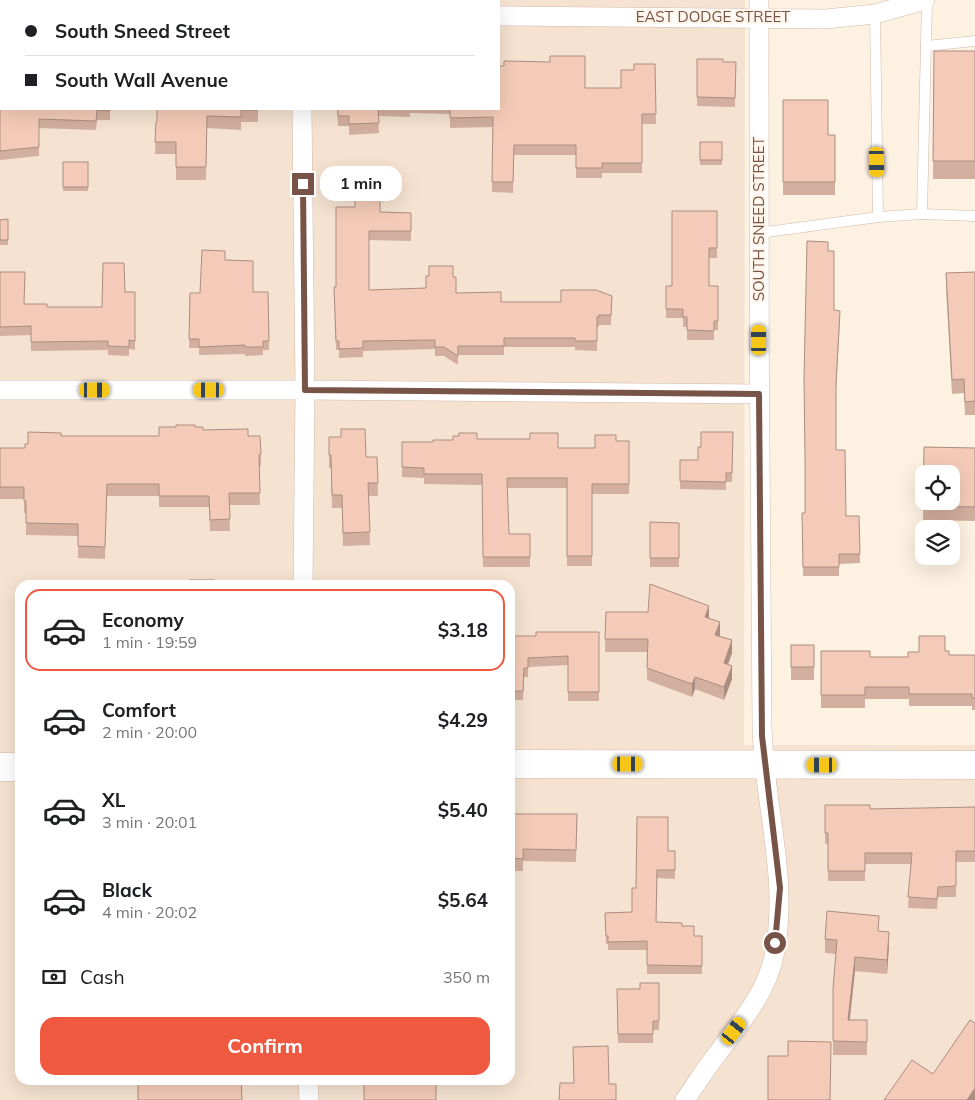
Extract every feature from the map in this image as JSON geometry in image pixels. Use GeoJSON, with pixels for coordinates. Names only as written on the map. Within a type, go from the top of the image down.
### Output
{"type":"FeatureCollection","features":[{"type":"Feature","properties":{"kind":"street","name":"EAST DODGE STREET"},"geometry":{"type":"LineString","coordinates":[[500,16],[759,9],[826,19],[875,14],[920,1]]}},
{"type":"Feature","properties":{"kind":"street","name":"SOUTH SNEED STREET"},"geometry":{"type":"LineString","coordinates":[[686,1100],[757,1000],[773,958],[780,888],[762,736],[759,394],[759,9]]}},
{"type":"Feature","properties":{"kind":"street"},"geometry":{"type":"LineString","coordinates":[[302,110],[305,390],[303,580]]}},
{"type":"Feature","properties":{"kind":"street"},"geometry":{"type":"LineString","coordinates":[[0,390],[305,390],[759,394]]}},
{"type":"Feature","properties":{"kind":"street"},"geometry":{"type":"LineString","coordinates":[[515,764],[975,765]]}},
{"type":"Feature","properties":{"kind":"street"},"geometry":{"type":"LineString","coordinates":[[0,767],[15,766]]}},
{"type":"Feature","properties":{"kind":"street"},"geometry":{"type":"LineString","coordinates":[[308,1085],[308,1100]]}},
{"type":"Feature","properties":{"kind":"lane"},"geometry":{"type":"LineString","coordinates":[[920,1],[926,46],[922,214]]}},
{"type":"Feature","properties":{"kind":"lane"},"geometry":{"type":"LineString","coordinates":[[875,14],[878,217]]}},
{"type":"Feature","properties":{"kind":"lane"},"geometry":{"type":"LineString","coordinates":[[926,46],[975,41]]}},
{"type":"Feature","properties":{"kind":"lane"},"geometry":{"type":"LineString","coordinates":[[759,233],[878,217],[922,214],[975,216]]}},
{"type":"Feature","properties":{"kind":"shaded area"},"geometry":{"type":"Polygon","coordinates":[[[500,0],[745,0],[744,745],[975,745],[975,1100],[0,1100],[0,110],[500,110],[500,0]]]}},
{"type":"Feature","properties":{"kind":"building"},"geometry":{"type":"Polygon","coordinates":[[[934,51],[975,51],[975,161],[933,161],[934,51]]]}},
{"type":"Feature","properties":{"kind":"building"},"geometry":{"type":"Polygon","coordinates":[[[550,56],[585,56],[585,88],[621,88],[621,70],[634,70],[634,64],[655,64],[656,114],[642,114],[642,163],[602,163],[602,168],[576,168],[576,145],[514,145],[513,182],[492,182],[493,117],[450,118],[450,110],[500,110],[500,66],[504,66],[504,61],[550,62],[550,56]]]}},
{"type":"Feature","properties":{"kind":"building"},"geometry":{"type":"Polygon","coordinates":[[[697,59],[723,59],[723,62],[736,62],[735,98],[697,97],[697,59]]]}},
{"type":"Feature","properties":{"kind":"building"},"geometry":{"type":"Polygon","coordinates":[[[783,100],[828,100],[828,135],[835,135],[835,182],[783,182],[783,100]]]}},
{"type":"Feature","properties":{"kind":"building"},"geometry":{"type":"Polygon","coordinates":[[[0,110],[97,110],[96,121],[39,119],[39,147],[0,151],[0,110]]]}},
{"type":"Feature","properties":{"kind":"building"},"geometry":{"type":"Polygon","coordinates":[[[157,110],[241,110],[241,117],[207,116],[206,167],[176,167],[176,142],[155,142],[157,110]]]}},
{"type":"Feature","properties":{"kind":"building"},"geometry":{"type":"Polygon","coordinates":[[[338,110],[378,110],[379,123],[349,124],[349,116],[338,116],[338,110]]]}},
{"type":"Feature","properties":{"kind":"building"},"geometry":{"type":"Polygon","coordinates":[[[700,142],[722,142],[722,160],[700,160],[700,142]]]}},
{"type":"Feature","properties":{"kind":"building"},"geometry":{"type":"Polygon","coordinates":[[[63,162],[88,162],[88,187],[63,187],[63,162]]]}},
{"type":"Feature","properties":{"kind":"building"},"geometry":{"type":"Polygon","coordinates":[[[354,167],[380,167],[380,212],[411,213],[411,231],[369,231],[369,290],[426,288],[426,276],[429,276],[429,266],[453,266],[453,277],[456,277],[456,293],[501,292],[501,302],[561,302],[561,290],[596,290],[612,296],[611,315],[599,315],[597,317],[597,341],[575,341],[575,338],[504,338],[504,346],[458,346],[458,356],[444,347],[435,347],[435,340],[363,341],[363,348],[339,349],[339,341],[336,341],[334,287],[336,287],[336,207],[355,207],[354,167]]]}},
{"type":"Feature","properties":{"kind":"building"},"geometry":{"type":"Polygon","coordinates":[[[672,211],[717,211],[717,248],[709,248],[709,286],[718,286],[718,321],[714,321],[714,331],[687,330],[687,317],[683,317],[683,309],[666,309],[666,286],[672,286],[672,211]]]}},
{"type":"Feature","properties":{"kind":"building"},"geometry":{"type":"Polygon","coordinates":[[[8,219],[8,240],[0,240],[0,220],[8,219]]]}},
{"type":"Feature","properties":{"kind":"building"},"geometry":{"type":"Polygon","coordinates":[[[807,241],[828,242],[828,251],[834,251],[834,310],[840,311],[836,383],[836,450],[845,450],[846,516],[859,516],[860,554],[839,554],[839,567],[803,567],[802,513],[805,513],[804,378],[807,241]]]}},
{"type":"Feature","properties":{"kind":"building"},"geometry":{"type":"Polygon","coordinates":[[[202,250],[225,251],[225,260],[253,261],[253,292],[268,292],[269,341],[263,341],[263,347],[245,347],[245,345],[199,347],[199,339],[189,339],[190,293],[200,293],[202,250]]]}},
{"type":"Feature","properties":{"kind":"building"},"geometry":{"type":"Polygon","coordinates":[[[103,263],[124,263],[125,292],[135,292],[135,341],[129,340],[129,347],[108,346],[108,341],[31,342],[31,326],[0,327],[0,272],[25,272],[24,304],[47,304],[47,307],[102,307],[103,263]]]}},
{"type":"Feature","properties":{"kind":"building"},"geometry":{"type":"Polygon","coordinates":[[[975,272],[975,401],[965,402],[964,379],[952,380],[946,273],[975,272]]]}},
{"type":"Feature","properties":{"kind":"building"},"geometry":{"type":"Polygon","coordinates":[[[176,425],[195,425],[195,427],[203,427],[203,430],[248,429],[248,436],[260,436],[260,493],[229,493],[230,519],[210,520],[209,496],[159,496],[159,484],[107,484],[105,547],[78,546],[78,524],[26,523],[24,487],[0,487],[0,448],[25,448],[25,444],[28,444],[28,432],[61,433],[61,436],[159,436],[159,427],[176,427],[176,425]]]}},
{"type":"Feature","properties":{"kind":"building"},"geometry":{"type":"Polygon","coordinates":[[[341,429],[365,429],[366,457],[377,457],[378,483],[368,483],[370,532],[343,533],[342,495],[332,495],[329,437],[341,437],[341,429]]]}},
{"type":"Feature","properties":{"kind":"building"},"geometry":{"type":"Polygon","coordinates":[[[701,432],[733,432],[732,473],[726,473],[726,482],[680,481],[680,460],[698,460],[698,447],[701,447],[701,432]]]}},
{"type":"Feature","properties":{"kind":"building"},"geometry":{"type":"Polygon","coordinates":[[[459,433],[477,433],[477,439],[530,439],[530,433],[558,433],[558,448],[595,448],[595,435],[616,435],[616,441],[629,441],[629,484],[592,484],[592,556],[567,556],[567,478],[507,478],[509,534],[530,534],[530,557],[483,557],[482,474],[424,474],[424,468],[402,467],[402,442],[453,440],[453,436],[459,436],[459,433]]]}},
{"type":"Feature","properties":{"kind":"building"},"geometry":{"type":"Polygon","coordinates":[[[924,447],[975,448],[975,507],[960,507],[960,465],[924,465],[924,447]]]}},
{"type":"Feature","properties":{"kind":"building"},"geometry":{"type":"Polygon","coordinates":[[[650,522],[679,523],[679,558],[650,558],[650,522]]]}},
{"type":"Feature","properties":{"kind":"building"},"geometry":{"type":"Polygon","coordinates":[[[650,584],[709,606],[705,617],[720,622],[715,635],[732,640],[724,663],[732,666],[724,687],[695,677],[692,684],[647,668],[648,639],[605,639],[606,612],[648,612],[650,584]]]}},
{"type":"Feature","properties":{"kind":"building"},"geometry":{"type":"Polygon","coordinates":[[[536,632],[599,632],[599,692],[568,692],[568,656],[528,658],[528,668],[524,668],[523,691],[515,691],[515,636],[536,636],[536,632]]]}},
{"type":"Feature","properties":{"kind":"building"},"geometry":{"type":"Polygon","coordinates":[[[919,636],[945,636],[945,651],[949,651],[949,655],[975,655],[975,698],[972,698],[972,694],[909,694],[909,687],[865,687],[865,695],[821,695],[821,651],[870,651],[870,657],[908,657],[908,652],[919,652],[919,636]]]}},
{"type":"Feature","properties":{"kind":"building"},"geometry":{"type":"Polygon","coordinates":[[[791,645],[814,645],[814,667],[791,667],[791,645]]]}},
{"type":"Feature","properties":{"kind":"building"},"geometry":{"type":"Polygon","coordinates":[[[825,805],[870,805],[870,809],[975,807],[975,851],[956,851],[956,886],[938,887],[937,899],[908,897],[912,853],[865,853],[865,871],[828,871],[828,833],[825,833],[825,805]]]}},
{"type":"Feature","properties":{"kind":"building"},"geometry":{"type":"Polygon","coordinates":[[[515,814],[577,814],[576,850],[523,849],[523,859],[515,858],[515,814]]]}},
{"type":"Feature","properties":{"kind":"building"},"geometry":{"type":"Polygon","coordinates":[[[637,817],[668,817],[668,851],[675,851],[675,870],[657,870],[656,922],[682,923],[682,926],[694,926],[694,936],[702,936],[702,966],[647,965],[647,941],[608,942],[605,913],[632,912],[632,888],[636,888],[637,817]]]}},
{"type":"Feature","properties":{"kind":"building"},"geometry":{"type":"Polygon","coordinates":[[[827,911],[879,916],[878,931],[889,932],[887,960],[855,957],[848,1020],[867,1020],[867,1042],[833,1041],[833,989],[837,940],[825,939],[827,911]]]}},
{"type":"Feature","properties":{"kind":"building"},"geometry":{"type":"Polygon","coordinates":[[[640,983],[659,983],[659,1021],[653,1021],[653,1034],[618,1034],[617,989],[640,989],[640,983]]]}},
{"type":"Feature","properties":{"kind":"building"},"geometry":{"type":"Polygon","coordinates":[[[970,1020],[975,1023],[975,1088],[967,1100],[884,1100],[912,1060],[933,1074],[970,1020]]]}},
{"type":"Feature","properties":{"kind":"building"},"geometry":{"type":"Polygon","coordinates":[[[788,1041],[831,1042],[830,1100],[768,1100],[768,1056],[788,1056],[788,1041]]]}},
{"type":"Feature","properties":{"kind":"building"},"geometry":{"type":"Polygon","coordinates":[[[608,1046],[609,1084],[616,1084],[616,1100],[559,1100],[560,1083],[574,1083],[573,1047],[608,1046]]]}},
{"type":"Feature","properties":{"kind":"building"},"geometry":{"type":"Polygon","coordinates":[[[138,1085],[241,1085],[242,1100],[138,1100],[138,1085]]]}},
{"type":"Feature","properties":{"kind":"building"},"geometry":{"type":"Polygon","coordinates":[[[364,1085],[436,1085],[436,1100],[364,1100],[364,1085]]]}},
{"type":"Feature","properties":{"kind":"route"},"geometry":{"type":"LineString","coordinates":[[303,184],[305,390],[759,394],[762,736],[780,888],[775,943]]}}]}
